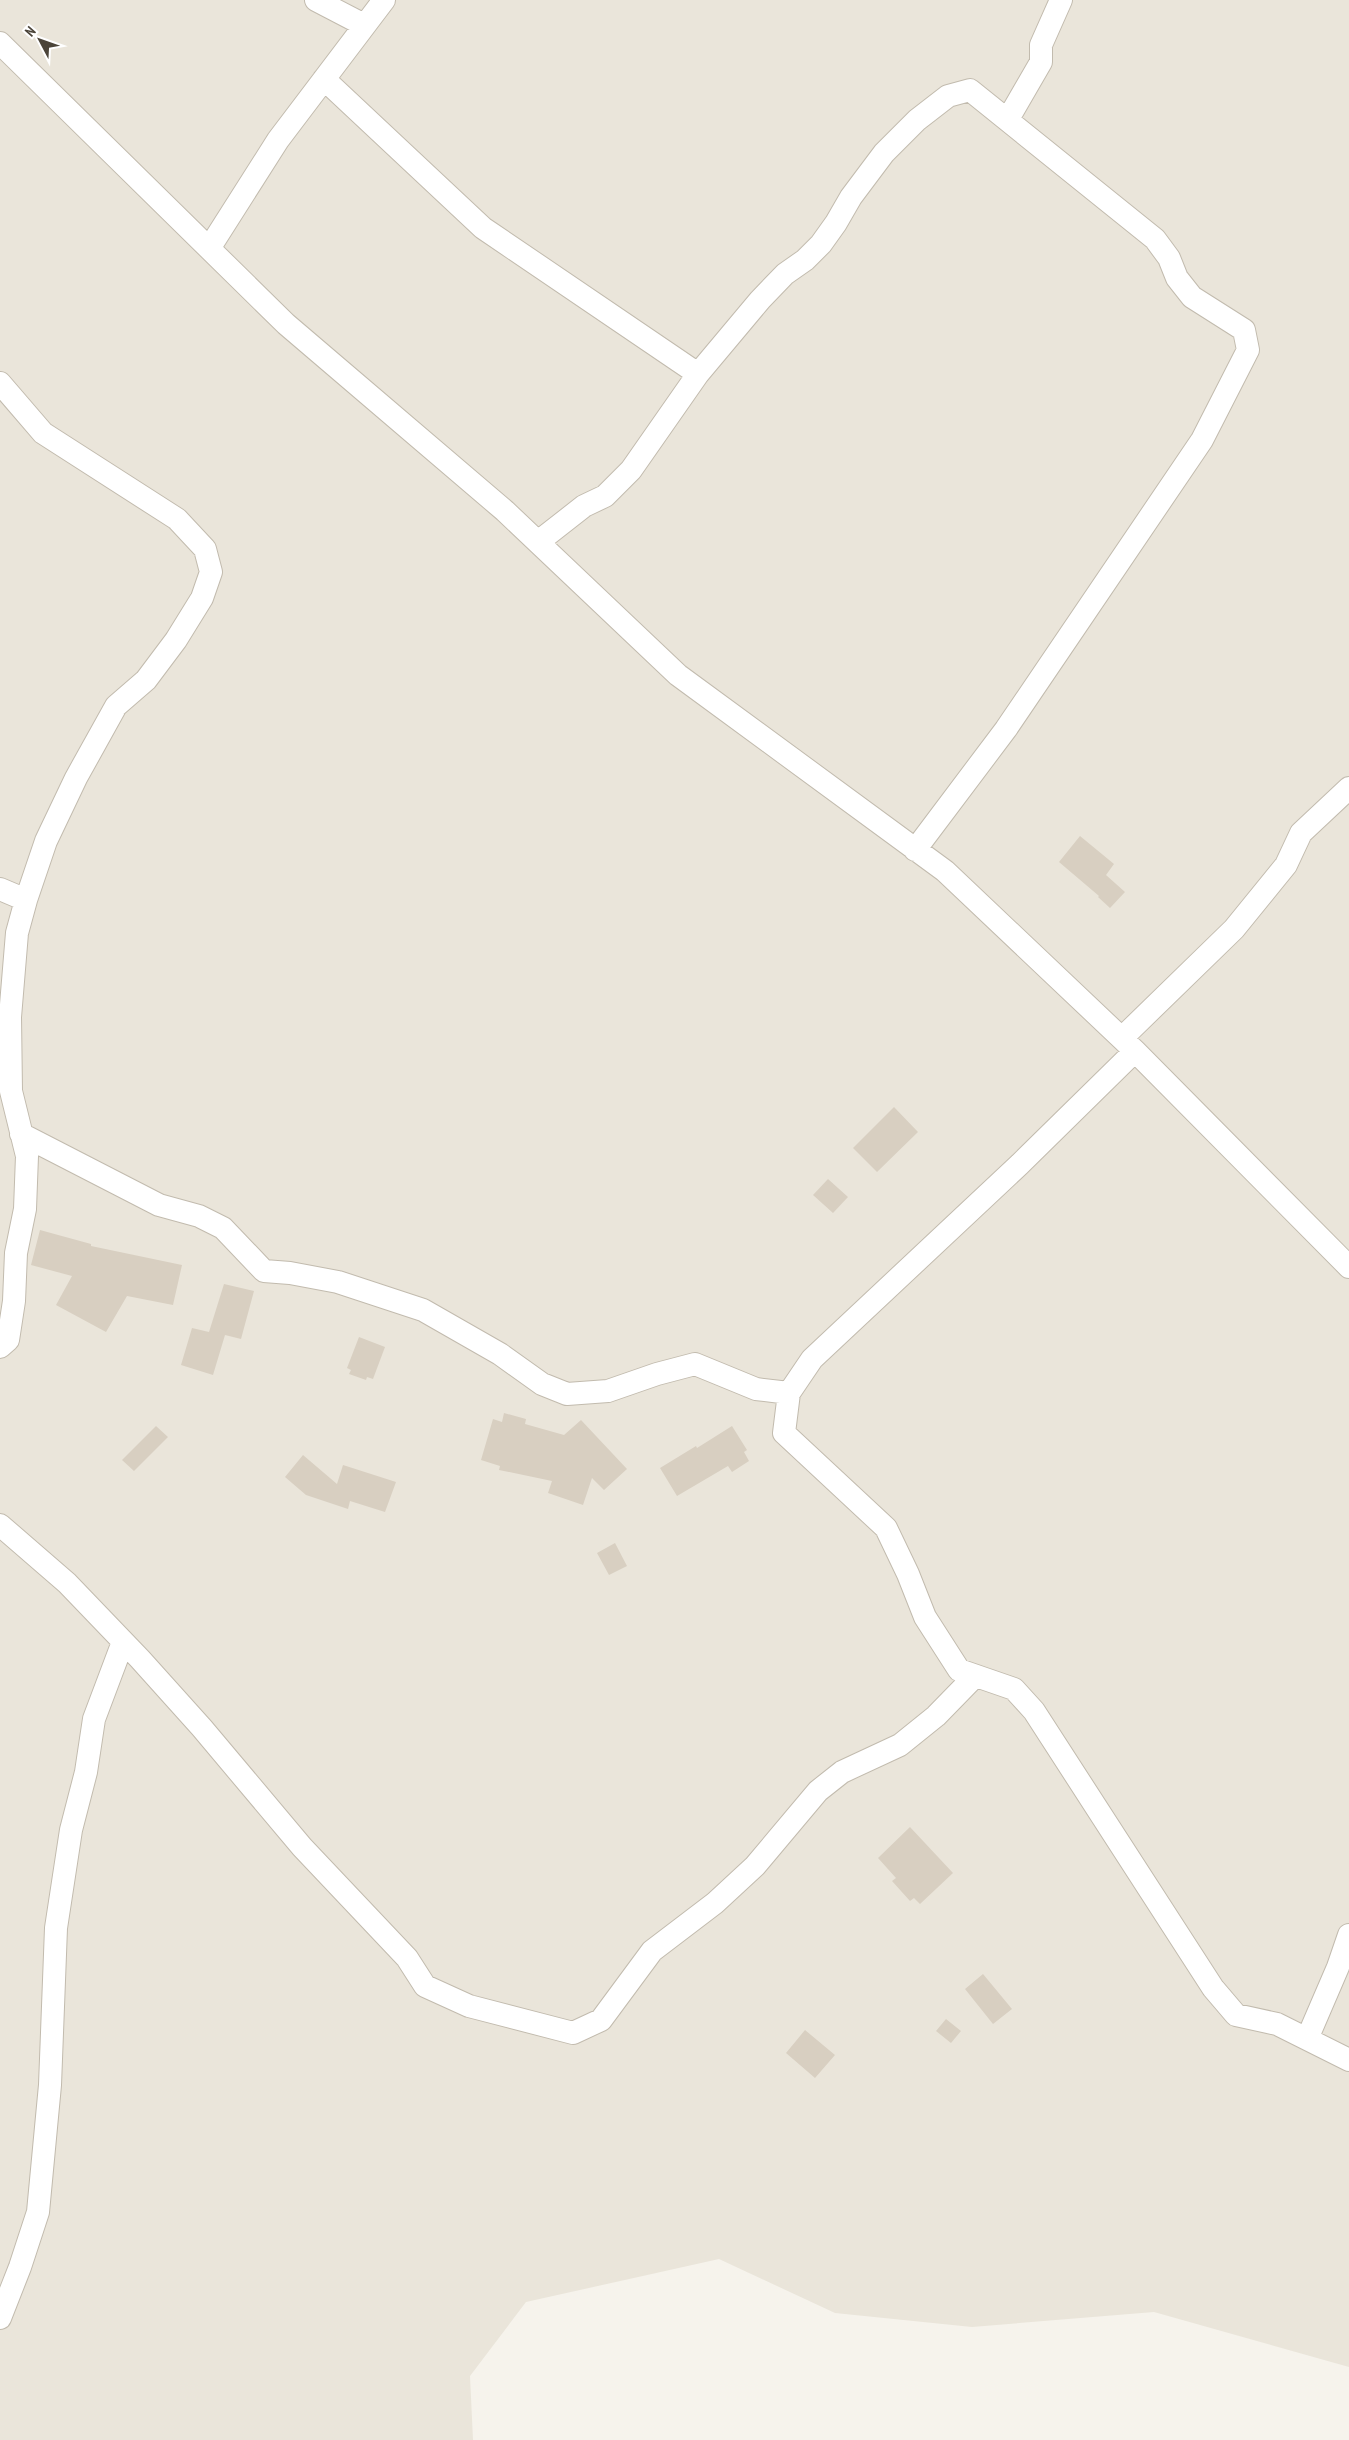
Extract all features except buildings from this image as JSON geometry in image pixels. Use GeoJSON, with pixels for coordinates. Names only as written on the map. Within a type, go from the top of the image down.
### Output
{"type":"FeatureCollection","features":[{"type":"Feature","properties":{"kind":"street"},"geometry":{"type":"LineString","coordinates":[[316,0],[364,25]]}},
{"type":"Feature","properties":{"kind":"street"},"geometry":{"type":"LineString","coordinates":[[210,247],[278,140],[384,0]]}},
{"type":"Feature","properties":{"kind":"street"},"geometry":{"type":"LineString","coordinates":[[1008,119],[1041,62],[1041,45],[1061,0]]}},
{"type":"Feature","properties":{"kind":"street"},"geometry":{"type":"LineString","coordinates":[[0,43],[210,247],[286,324],[506,511],[678,675],[945,872],[1128,1045],[1346,1259]]}},
{"type":"Feature","properties":{"kind":"street"},"geometry":{"type":"LineString","coordinates":[[324,79],[484,228],[698,374]]}},
{"type":"Feature","properties":{"kind":"street"},"geometry":{"type":"LineString","coordinates":[[538,542],[584,506],[605,496],[631,470],[698,374],[766,294],[785,274],[805,260],[821,244],[851,197],[884,153],[917,120],[948,96],[970,90],[1155,239],[1169,258],[1176,278],[1192,297],[1244,330],[1248,350],[1202,440],[1124,558],[1006,729],[915,850]]}},
{"type":"Feature","properties":{"kind":"street"},"geometry":{"type":"LineString","coordinates":[[0,382],[42,433],[177,519],[205,549],[210,572],[202,598],[176,640],[146,680],[116,706],[76,778],[50,832],[26,900],[18,933],[10,1017],[10,1092],[27,1156],[25,1209],[16,1252],[14,1301],[8,1340],[0,1347]]}},
{"type":"Feature","properties":{"kind":"street"},"geometry":{"type":"LineString","coordinates":[[1349,788],[1301,833],[1286,865],[1234,929],[1020,1164],[812,1359],[789,1393],[784,1433],[886,1528],[908,1574],[925,1617],[959,1670],[1014,1689],[1034,1711],[1213,1988],[1236,2016],[1277,2024],[1349,2060]]}},
{"type":"Feature","properties":{"kind":"street"},"geometry":{"type":"LineString","coordinates":[[0,889],[26,900]]}},
{"type":"Feature","properties":{"kind":"street"},"geometry":{"type":"LineString","coordinates":[[21,1134],[159,1205],[199,1216],[223,1228],[264,1271],[290,1273],[338,1282],[423,1310],[500,1354],[542,1384],[567,1394],[608,1391],[657,1374],[695,1364],[756,1389],[789,1393]]}},
{"type":"Feature","properties":{"kind":"street"},"geometry":{"type":"LineString","coordinates":[[0,1525],[67,1583],[124,1642],[202,1728],[302,1847],[406,1958],[425,1986],[469,2006],[573,2033],[601,2020],[652,1951],[716,1903],[755,1866],[818,1791],[842,1772],[900,1745],[936,1716],[975,1676]]}},
{"type":"Feature","properties":{"kind":"street"},"geometry":{"type":"LineString","coordinates":[[0,2318],[20,2267],[38,2212],[50,2085],[56,1928],[71,1830],[86,1772],[94,1719],[124,1642]]}},
{"type":"Feature","properties":{"kind":"street"},"geometry":{"type":"LineString","coordinates":[[1307,2039],[1338,1967],[1349,1935]]}},
{"type":"Feature","properties":{"kind":"shaded area"},"geometry":{"type":"Polygon","coordinates":[[[0,0],[1349,0],[1349,2367],[1154,2312],[972,2327],[835,2313],[719,2259],[526,2302],[470,2376],[473,2440],[0,2440],[0,0]]]}}]}
